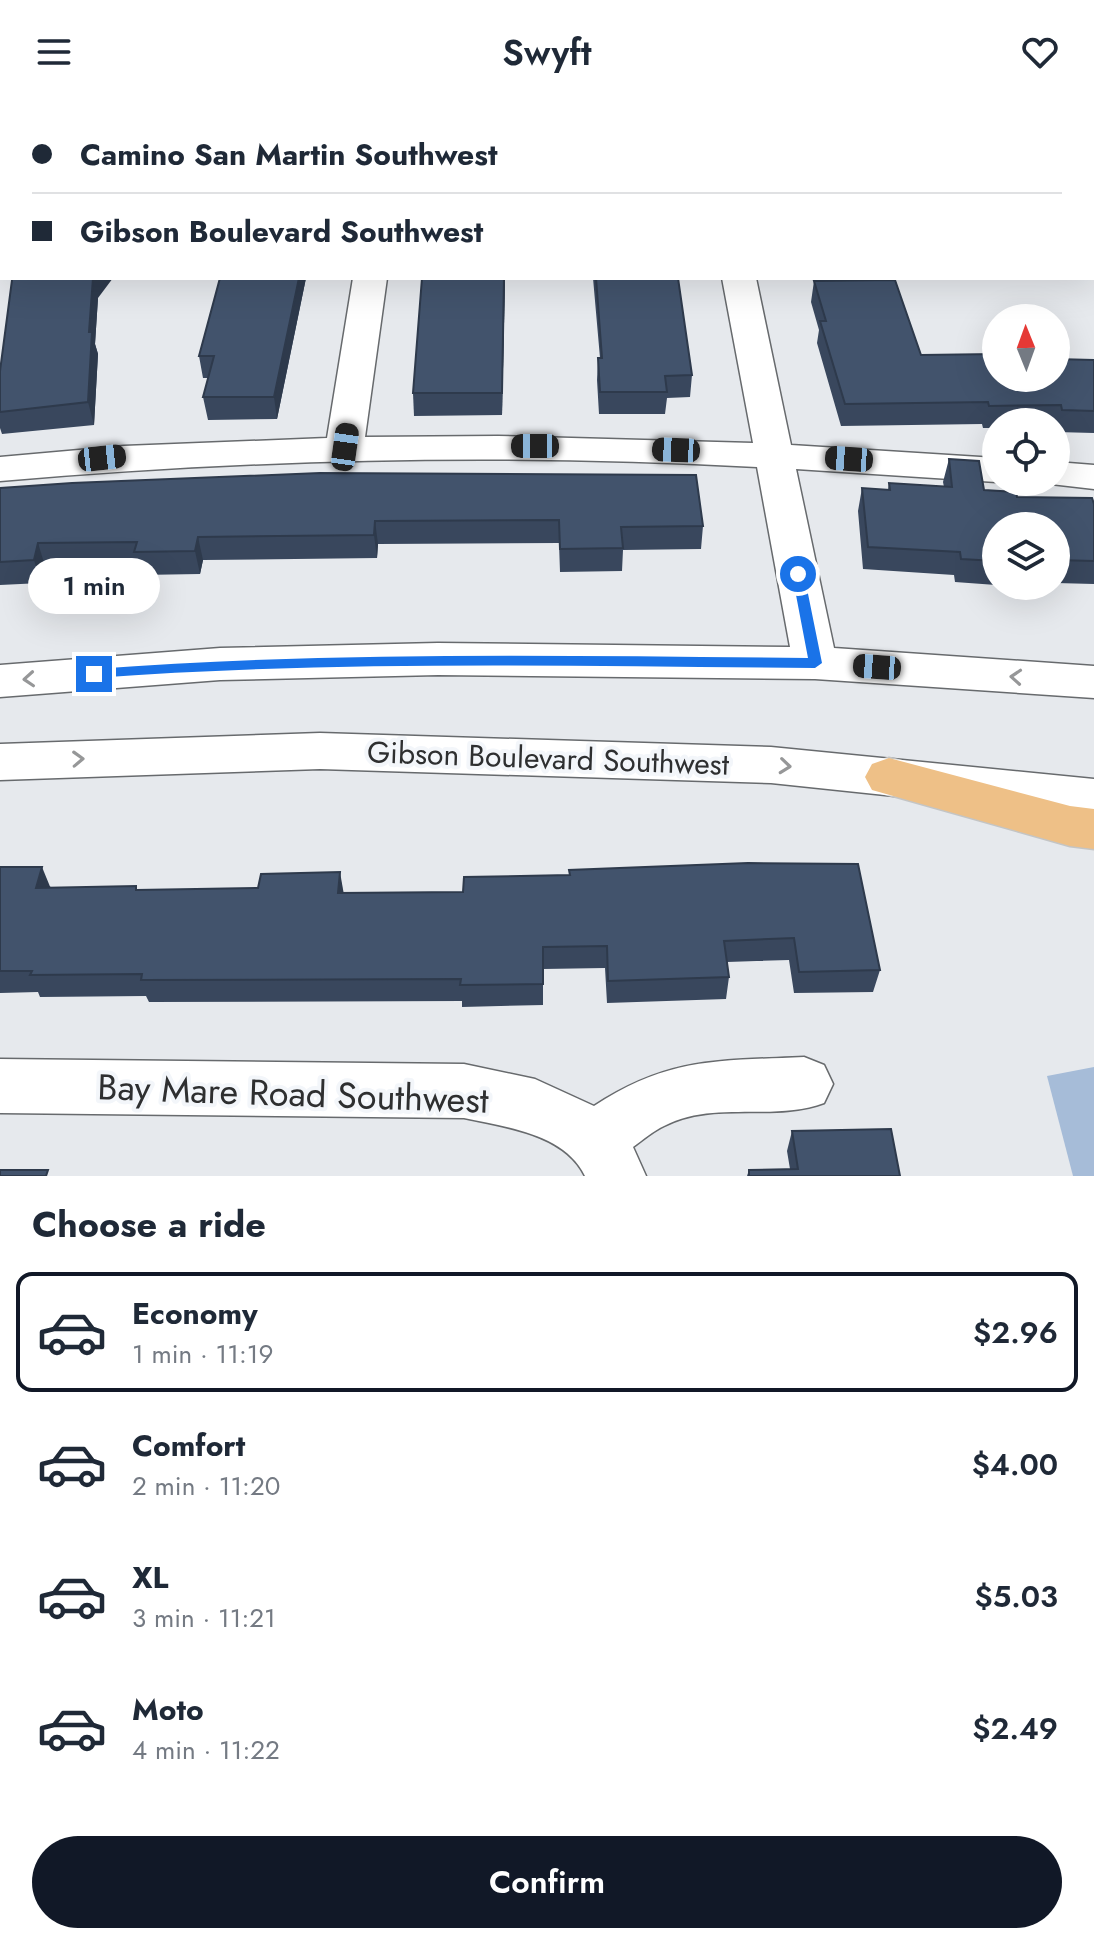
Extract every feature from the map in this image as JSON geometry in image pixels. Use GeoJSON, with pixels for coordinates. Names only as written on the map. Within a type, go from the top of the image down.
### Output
{"type":"FeatureCollection","features":[{"type":"Feature","properties":{"kind":"main road"},"geometry":{"type":"LineString","coordinates":[[889,777],[1070,826],[1094,829]]}},
{"type":"Feature","properties":{"kind":"street"},"geometry":{"type":"LineString","coordinates":[[345,447],[370,280]]}},
{"type":"Feature","properties":{"kind":"street"},"geometry":{"type":"LineString","coordinates":[[739,280],[815,663]]}},
{"type":"Feature","properties":{"kind":"street"},"geometry":{"type":"LineString","coordinates":[[0,469],[128,456],[345,447],[567,446],[775,454],[982,469]]}},
{"type":"Feature","properties":{"kind":"street"},"geometry":{"type":"LineString","coordinates":[[1070,475],[1094,477]]}},
{"type":"Feature","properties":{"kind":"street"},"geometry":{"type":"LineString","coordinates":[[0,681],[220,664],[438,659],[815,663],[1094,682]]}},
{"type":"Feature","properties":{"kind":"street","name":"Gibson Boulevard Southwest"},"geometry":{"type":"LineString","coordinates":[[0,762],[320,751],[771,765],[1094,798]]}},
{"type":"Feature","properties":{"kind":"street","name":"Bay Mare Road Southwest"},"geometry":{"type":"LineString","coordinates":[[0,1086],[464,1091],[535,1106],[606,1157],[650,1102],[702,1088],[804,1084]]}},
{"type":"Feature","properties":{"kind":"water"},"geometry":{"type":"Polygon","coordinates":[[[1094,1067],[1094,1176],[1073,1176],[1047,1076],[1094,1067]]]}},
{"type":"Feature","properties":{"kind":"building"},"geometry":{"type":"Polygon","coordinates":[[[12,280],[93,280],[88,402],[0,412],[0,371],[12,280]]]}},
{"type":"Feature","properties":{"kind":"building"},"geometry":{"type":"Polygon","coordinates":[[[219,280],[299,280],[274,397],[203,397],[214,356],[199,356],[219,280]]]}},
{"type":"Feature","properties":{"kind":"building"},"geometry":{"type":"Polygon","coordinates":[[[422,280],[504,280],[502,393],[413,393],[422,280]]]}},
{"type":"Feature","properties":{"kind":"building"},"geometry":{"type":"Polygon","coordinates":[[[596,280],[678,280],[692,375],[665,376],[667,392],[600,392],[598,358],[602,358],[596,280]]]}},
{"type":"Feature","properties":{"kind":"building"},"geometry":{"type":"Polygon","coordinates":[[[895,280],[921,355],[982,354],[982,392],[1070,392],[1070,359],[1094,360],[1094,411],[1070,410],[1061,405],[989,406],[988,402],[845,404],[820,321],[826,321],[814,281],[895,280]]]}},
{"type":"Feature","properties":{"kind":"building"},"geometry":{"type":"Polygon","coordinates":[[[949,459],[979,461],[982,496],[1092,498],[1094,561],[1070,560],[1070,512],[982,512],[982,560],[961,559],[960,552],[868,547],[862,488],[890,490],[889,483],[952,487],[949,459]]]}},
{"type":"Feature","properties":{"kind":"building"},"geometry":{"type":"Polygon","coordinates":[[[320,473],[696,475],[703,526],[621,527],[623,548],[560,549],[559,520],[375,521],[374,535],[198,537],[195,551],[134,552],[137,542],[38,543],[34,560],[0,562],[0,488],[320,473]]]}},
{"type":"Feature","properties":{"kind":"building"},"geometry":{"type":"Polygon","coordinates":[[[748,863],[858,864],[880,970],[799,972],[794,938],[724,941],[729,977],[608,981],[607,946],[543,947],[543,984],[460,985],[461,979],[141,980],[142,974],[30,975],[32,971],[0,971],[0,867],[42,867],[36,888],[136,886],[136,890],[258,888],[261,874],[340,872],[338,893],[463,892],[464,877],[570,875],[569,870],[748,863]]]}},
{"type":"Feature","properties":{"kind":"building"},"geometry":{"type":"Polygon","coordinates":[[[891,1129],[900,1176],[749,1176],[749,1170],[798,1169],[792,1131],[891,1129]]]}},
{"type":"Feature","properties":{"kind":"building"},"geometry":{"type":"Polygon","coordinates":[[[0,1170],[48,1170],[46,1176],[0,1176],[0,1170]]]}},
{"type":"Feature","properties":{"kind":"route"},"geometry":{"type":"LineString","coordinates":[[94,674],[220,664],[438,659],[815,663],[798,574]]}}]}
